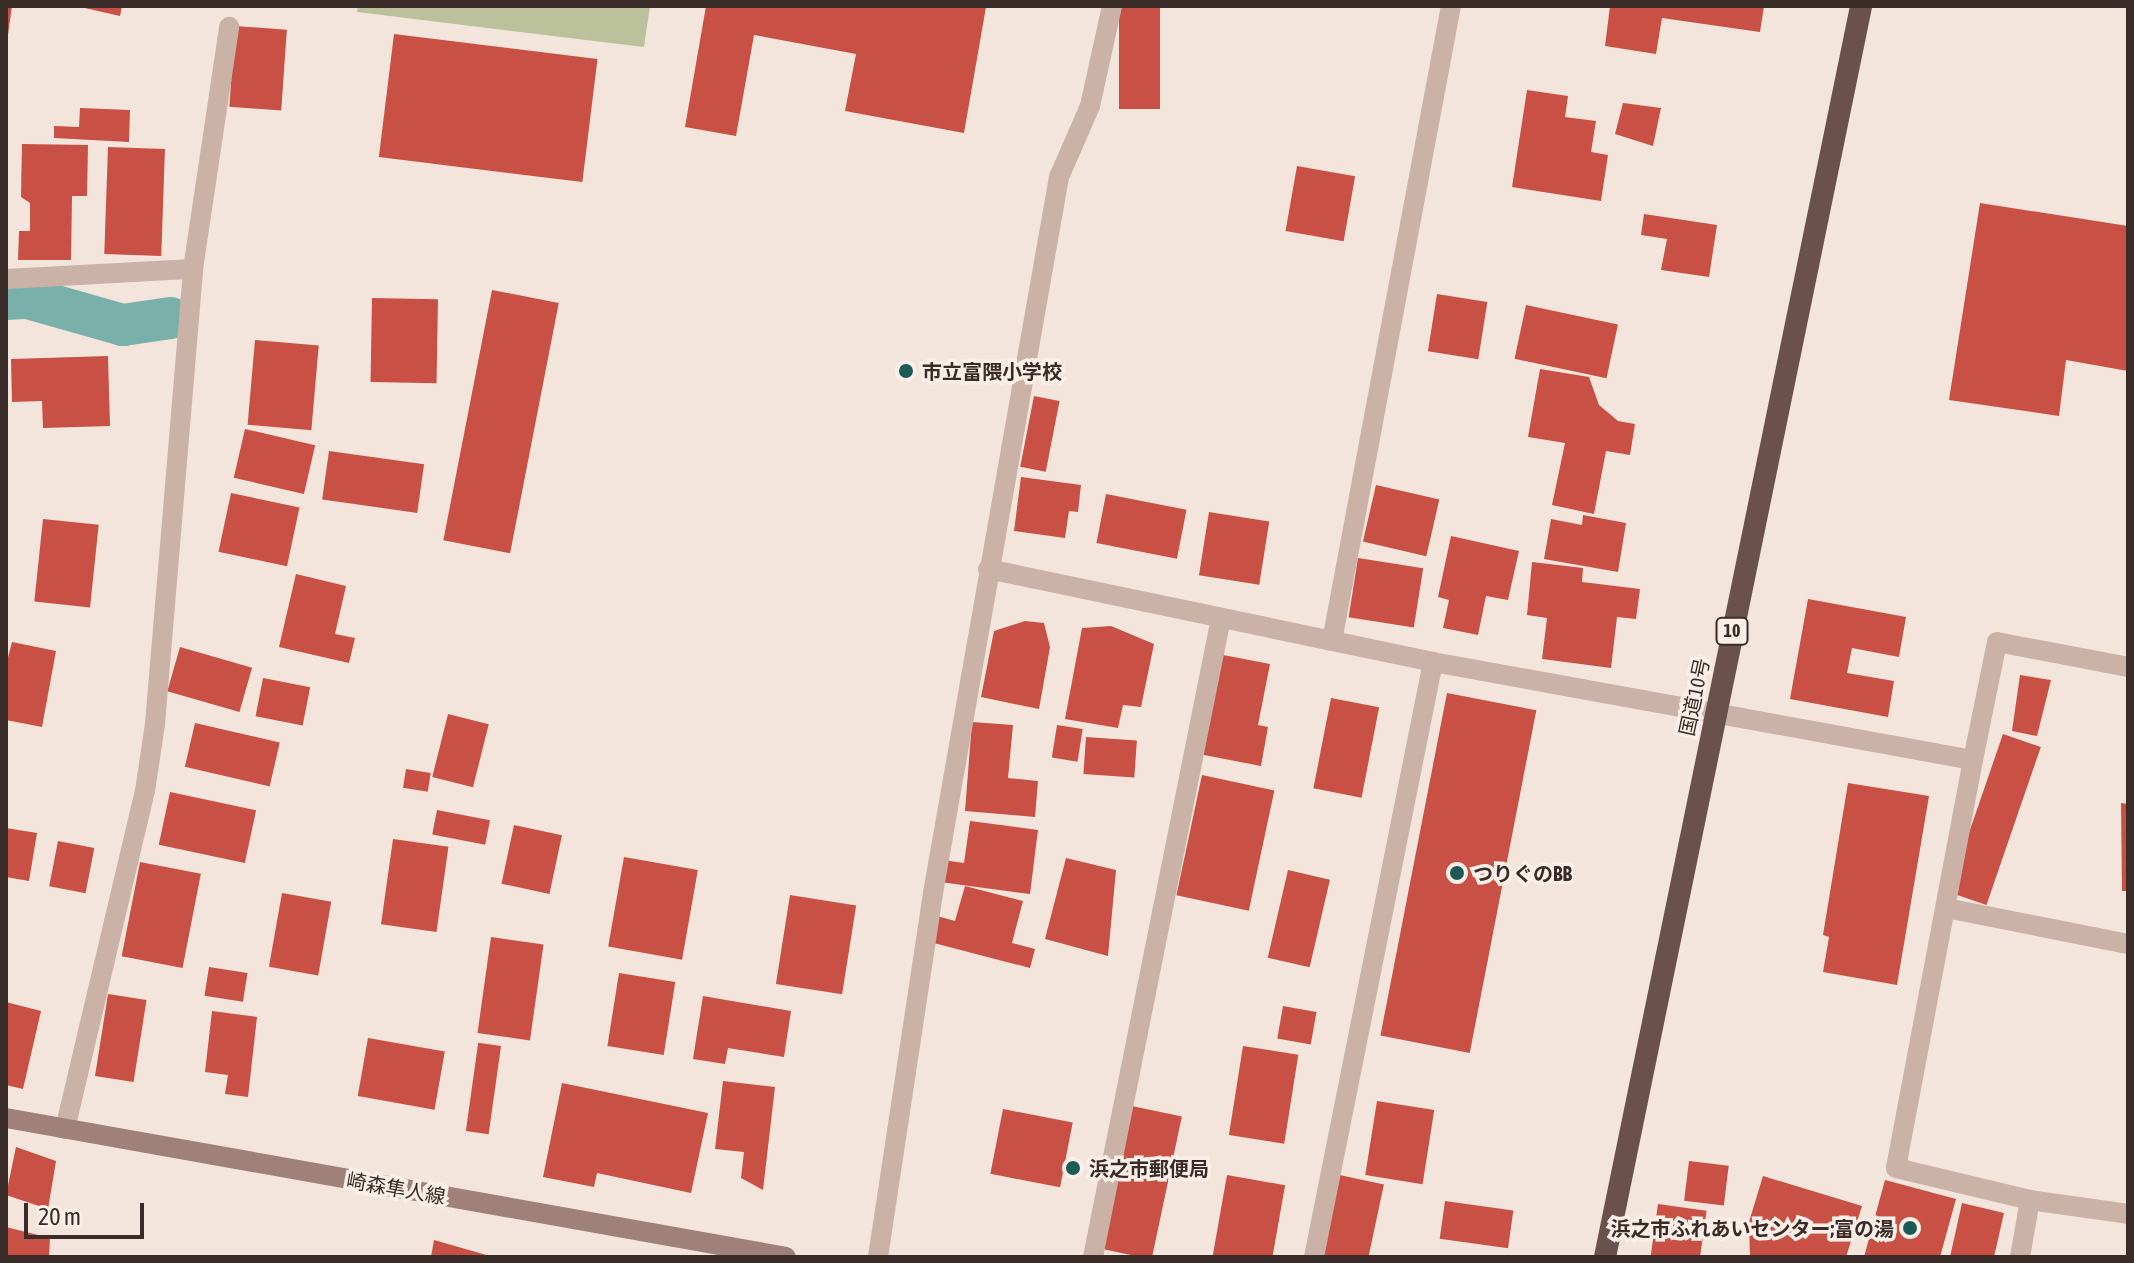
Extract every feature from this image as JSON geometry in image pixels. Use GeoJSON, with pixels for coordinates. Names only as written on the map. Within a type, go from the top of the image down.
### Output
{"type":"FeatureCollection","features":[{"type":"Feature","properties":{"kind":"highway","name":"国道10号"},"geometry":{"type":"LineString","coordinates":[[1605,1257],[1861,6]]}},
{"type":"Feature","properties":{"kind":"main road","name":"崎森隼人線"},"geometry":{"type":"LineString","coordinates":[[6,1118],[783,1257]]}},
{"type":"Feature","properties":{"kind":"street"},"geometry":{"type":"LineString","coordinates":[[878,1257],[988,569],[1059,177],[1090,106],[1112,6]]}},
{"type":"Feature","properties":{"kind":"street"},"geometry":{"type":"LineString","coordinates":[[1332,641],[1451,6]]}},
{"type":"Feature","properties":{"kind":"street"},"geometry":{"type":"LineString","coordinates":[[65,1129],[145,791],[155,724],[193,269],[229,27]]}},
{"type":"Feature","properties":{"kind":"street"},"geometry":{"type":"LineString","coordinates":[[6,279],[193,269]]}},
{"type":"Feature","properties":{"kind":"street"},"geometry":{"type":"LineString","coordinates":[[988,569],[1433,662],[1973,760]]}},
{"type":"Feature","properties":{"kind":"street"},"geometry":{"type":"LineString","coordinates":[[1093,1257],[1221,618]]}},
{"type":"Feature","properties":{"kind":"street"},"geometry":{"type":"LineString","coordinates":[[2128,667],[1997,642],[1896,1168],[2030,1200],[2128,1214]]}},
{"type":"Feature","properties":{"kind":"street"},"geometry":{"type":"LineString","coordinates":[[1314,1257],[1433,662]]}},
{"type":"Feature","properties":{"kind":"street"},"geometry":{"type":"LineString","coordinates":[[1946,908],[2128,944]]}},
{"type":"Feature","properties":{"kind":"street"},"geometry":{"type":"LineString","coordinates":[[2020,1257],[2030,1200]]}},
{"type":"Feature","properties":{"kind":"green space"},"geometry":{"type":"Polygon","coordinates":[[[358,6],[650,6],[644,47],[357,12],[358,6]]]}},
{"type":"Feature","properties":{"kind":"building"},"geometry":{"type":"Polygon","coordinates":[[[6,6],[12,6],[8,35],[6,35],[6,6]]]}},
{"type":"Feature","properties":{"kind":"building"},"geometry":{"type":"Polygon","coordinates":[[[76,6],[122,6],[120,16],[76,6]]]}},
{"type":"Feature","properties":{"kind":"building"},"geometry":{"type":"Polygon","coordinates":[[[706,6],[986,7],[964,133],[845,111],[856,54],[754,35],[736,136],[685,127],[706,6]]]}},
{"type":"Feature","properties":{"kind":"building"},"geometry":{"type":"Polygon","coordinates":[[[1119,6],[1160,6],[1160,109],[1119,109],[1119,6]]]}},
{"type":"Feature","properties":{"kind":"building"},"geometry":{"type":"Polygon","coordinates":[[[1610,6],[1764,6],[1760,32],[1662,18],[1656,54],[1605,46],[1610,6]]]}},
{"type":"Feature","properties":{"kind":"building"},"geometry":{"type":"Polygon","coordinates":[[[235,26],[287,30],[281,110],[229,107],[235,26]]]}},
{"type":"Feature","properties":{"kind":"building"},"geometry":{"type":"Polygon","coordinates":[[[394,34],[597,59],[582,182],[379,157],[394,34]]]}},
{"type":"Feature","properties":{"kind":"building"},"geometry":{"type":"Polygon","coordinates":[[[1527,90],[1568,96],[1565,117],[1596,121],[1591,152],[1608,155],[1601,201],[1512,187],[1527,90]]]}},
{"type":"Feature","properties":{"kind":"building"},"geometry":{"type":"Polygon","coordinates":[[[1623,103],[1661,108],[1653,146],[1615,134],[1623,103]]]}},
{"type":"Feature","properties":{"kind":"building"},"geometry":{"type":"Polygon","coordinates":[[[80,108],[130,110],[129,142],[54,138],[54,126],[79,127],[80,108]]]}},
{"type":"Feature","properties":{"kind":"building"},"geometry":{"type":"Polygon","coordinates":[[[22,144],[88,145],[87,196],[72,196],[71,260],[18,260],[19,231],[30,231],[30,203],[21,197],[22,144]]]}},
{"type":"Feature","properties":{"kind":"building"},"geometry":{"type":"Polygon","coordinates":[[[108,147],[165,149],[161,256],[104,254],[108,147]]]}},
{"type":"Feature","properties":{"kind":"building"},"geometry":{"type":"Polygon","coordinates":[[[1297,166],[1355,176],[1344,241],[1286,231],[1297,166]]]}},
{"type":"Feature","properties":{"kind":"building"},"geometry":{"type":"Polygon","coordinates":[[[1980,203],[2128,226],[2128,371],[2066,360],[2059,416],[1949,400],[1980,203]]]}},
{"type":"Feature","properties":{"kind":"building"},"geometry":{"type":"Polygon","coordinates":[[[1644,214],[1717,225],[1709,277],[1661,270],[1667,239],[1641,235],[1644,214]]]}},
{"type":"Feature","properties":{"kind":"building"},"geometry":{"type":"Polygon","coordinates":[[[492,290],[559,303],[510,553],[443,540],[492,290]]]}},
{"type":"Feature","properties":{"kind":"building"},"geometry":{"type":"Polygon","coordinates":[[[1437,294],[1487,302],[1478,359],[1428,351],[1437,294]]]}},
{"type":"Feature","properties":{"kind":"building"},"geometry":{"type":"Polygon","coordinates":[[[372,298],[438,299],[437,383],[371,382],[372,298]]]}},
{"type":"Feature","properties":{"kind":"building"},"geometry":{"type":"Polygon","coordinates":[[[1526,305],[1618,325],[1607,378],[1515,359],[1526,305]]]}},
{"type":"Feature","properties":{"kind":"building"},"geometry":{"type":"Polygon","coordinates":[[[255,340],[319,346],[311,430],[248,425],[255,340]]]}},
{"type":"Feature","properties":{"kind":"building"},"geometry":{"type":"Polygon","coordinates":[[[108,356],[110,426],[43,428],[42,401],[12,402],[11,359],[108,356]]]}},
{"type":"Feature","properties":{"kind":"building"},"geometry":{"type":"Polygon","coordinates":[[[1540,369],[1589,377],[1599,405],[1618,421],[1635,424],[1630,455],[1606,451],[1594,514],[1552,505],[1565,443],[1528,437],[1540,369]]]}},
{"type":"Feature","properties":{"kind":"building"},"geometry":{"type":"Polygon","coordinates":[[[1034,396],[1060,401],[1046,472],[1020,467],[1034,396]]]}},
{"type":"Feature","properties":{"kind":"building"},"geometry":{"type":"Polygon","coordinates":[[[245,429],[315,445],[304,494],[234,478],[245,429]]]}},
{"type":"Feature","properties":{"kind":"building"},"geometry":{"type":"Polygon","coordinates":[[[329,451],[424,464],[417,513],[322,500],[329,451]]]}},
{"type":"Feature","properties":{"kind":"building"},"geometry":{"type":"Polygon","coordinates":[[[1021,477],[1081,485],[1078,512],[1069,511],[1065,538],[1014,531],[1021,477]]]}},
{"type":"Feature","properties":{"kind":"building"},"geometry":{"type":"Polygon","coordinates":[[[1376,485],[1439,500],[1426,556],[1363,542],[1376,485]]]}},
{"type":"Feature","properties":{"kind":"building"},"geometry":{"type":"Polygon","coordinates":[[[231,493],[299,508],[287,566],[219,552],[231,493]]]}},
{"type":"Feature","properties":{"kind":"building"},"geometry":{"type":"Polygon","coordinates":[[[1106,494],[1186,510],[1177,559],[1096,543],[1106,494]]]}},
{"type":"Feature","properties":{"kind":"building"},"geometry":{"type":"Polygon","coordinates":[[[1209,512],[1269,522],[1259,585],[1199,575],[1209,512]]]}},
{"type":"Feature","properties":{"kind":"building"},"geometry":{"type":"Polygon","coordinates":[[[1583,515],[1626,523],[1618,572],[1544,559],[1551,519],[1582,525],[1583,515]]]}},
{"type":"Feature","properties":{"kind":"building"},"geometry":{"type":"Polygon","coordinates":[[[43,519],[99,525],[90,607],[34,602],[43,519]]]}},
{"type":"Feature","properties":{"kind":"building"},"geometry":{"type":"Polygon","coordinates":[[[1451,536],[1519,551],[1508,600],[1486,596],[1478,635],[1443,628],[1449,600],[1438,597],[1451,536]]]}},
{"type":"Feature","properties":{"kind":"building"},"geometry":{"type":"Polygon","coordinates":[[[1358,558],[1423,568],[1414,628],[1349,617],[1358,558]]]}},
{"type":"Feature","properties":{"kind":"building"},"geometry":{"type":"Polygon","coordinates":[[[1532,562],[1583,568],[1582,582],[1640,589],[1636,619],[1617,617],[1611,668],[1542,659],[1547,618],[1527,615],[1532,562]]]}},
{"type":"Feature","properties":{"kind":"building"},"geometry":{"type":"Polygon","coordinates":[[[296,574],[346,586],[335,634],[355,638],[349,663],[279,647],[296,574]]]}},
{"type":"Feature","properties":{"kind":"building"},"geometry":{"type":"Polygon","coordinates":[[[1808,599],[1906,617],[1899,657],[1852,648],[1847,673],[1894,681],[1888,717],[1790,699],[1808,599]]]}},
{"type":"Feature","properties":{"kind":"building"},"geometry":{"type":"Polygon","coordinates":[[[1025,621],[1044,623],[1050,647],[1039,709],[981,697],[994,631],[1025,621]]]}},
{"type":"Feature","properties":{"kind":"building"},"geometry":{"type":"Polygon","coordinates":[[[1111,626],[1154,644],[1141,707],[1123,705],[1118,728],[1065,719],[1082,628],[1111,626]]]}},
{"type":"Feature","properties":{"kind":"building"},"geometry":{"type":"Polygon","coordinates":[[[12,642],[56,651],[42,727],[6,720],[6,665],[12,642]]]}},
{"type":"Feature","properties":{"kind":"building"},"geometry":{"type":"Polygon","coordinates":[[[180,647],[252,668],[239,712],[167,691],[180,647]]]}},
{"type":"Feature","properties":{"kind":"building"},"geometry":{"type":"Polygon","coordinates":[[[1218,654],[1270,664],[1258,725],[1268,727],[1261,766],[1199,754],[1218,654]]]}},
{"type":"Feature","properties":{"kind":"building"},"geometry":{"type":"Polygon","coordinates":[[[2020,675],[2051,680],[2037,736],[2012,731],[2020,675]]]}},
{"type":"Feature","properties":{"kind":"building"},"geometry":{"type":"Polygon","coordinates":[[[263,678],[310,687],[303,725],[256,716],[263,678]]]}},
{"type":"Feature","properties":{"kind":"building","name":"つりぐのBB"},"geometry":{"type":"Polygon","coordinates":[[[1447,693],[1536,710],[1470,1053],[1380,1036],[1447,693]]]}},
{"type":"Feature","properties":{"kind":"building"},"geometry":{"type":"Polygon","coordinates":[[[1331,698],[1379,707],[1362,798],[1313,788],[1331,698]]]}},
{"type":"Feature","properties":{"kind":"building"},"geometry":{"type":"Polygon","coordinates":[[[448,714],[489,724],[473,787],[432,777],[448,714]]]}},
{"type":"Feature","properties":{"kind":"building"},"geometry":{"type":"Polygon","coordinates":[[[972,722],[1013,725],[1008,778],[1038,781],[1035,817],[965,811],[972,722]]]}},
{"type":"Feature","properties":{"kind":"building"},"geometry":{"type":"Polygon","coordinates":[[[195,723],[280,743],[270,786],[185,767],[195,723]]]}},
{"type":"Feature","properties":{"kind":"building"},"geometry":{"type":"Polygon","coordinates":[[[1057,725],[1083,729],[1078,762],[1052,758],[1057,725]]]}},
{"type":"Feature","properties":{"kind":"building"},"geometry":{"type":"Polygon","coordinates":[[[2003,734],[2041,747],[1986,905],[1949,892],[2003,734]]]}},
{"type":"Feature","properties":{"kind":"building"},"geometry":{"type":"Polygon","coordinates":[[[1086,737],[1137,741],[1134,777],[1083,774],[1086,737]]]}},
{"type":"Feature","properties":{"kind":"building"},"geometry":{"type":"Polygon","coordinates":[[[406,769],[431,773],[428,792],[403,788],[406,769]]]}},
{"type":"Feature","properties":{"kind":"building"},"geometry":{"type":"Polygon","coordinates":[[[1202,775],[1274,790],[1249,911],[1176,895],[1202,775]]]}},
{"type":"Feature","properties":{"kind":"building"},"geometry":{"type":"Polygon","coordinates":[[[1848,783],[1929,796],[1897,985],[1823,972],[1829,937],[1823,935],[1848,783]]]}},
{"type":"Feature","properties":{"kind":"building"},"geometry":{"type":"Polygon","coordinates":[[[170,792],[256,810],[245,863],[159,845],[170,792]]]}},
{"type":"Feature","properties":{"kind":"building"},"geometry":{"type":"Polygon","coordinates":[[[2121,803],[2128,804],[2128,891],[2122,891],[2121,803]]]}},
{"type":"Feature","properties":{"kind":"building"},"geometry":{"type":"Polygon","coordinates":[[[437,810],[490,820],[485,845],[432,835],[437,810]]]}},
{"type":"Feature","properties":{"kind":"building"},"geometry":{"type":"Polygon","coordinates":[[[970,821],[1038,830],[1030,894],[940,882],[943,860],[964,863],[970,821]]]}},
{"type":"Feature","properties":{"kind":"building"},"geometry":{"type":"Polygon","coordinates":[[[514,825],[562,835],[549,894],[502,884],[514,825]]]}},
{"type":"Feature","properties":{"kind":"building"},"geometry":{"type":"Polygon","coordinates":[[[6,828],[37,833],[29,881],[6,877],[6,828]]]}},
{"type":"Feature","properties":{"kind":"building"},"geometry":{"type":"Polygon","coordinates":[[[393,839],[448,847],[436,932],[381,924],[393,839]]]}},
{"type":"Feature","properties":{"kind":"building"},"geometry":{"type":"Polygon","coordinates":[[[58,841],[94,848],[86,893],[49,886],[58,841]]]}},
{"type":"Feature","properties":{"kind":"building"},"geometry":{"type":"Polygon","coordinates":[[[624,857],[698,870],[682,960],[608,947],[624,857]]]}},
{"type":"Feature","properties":{"kind":"building"},"geometry":{"type":"Polygon","coordinates":[[[1066,858],[1116,870],[1108,956],[1045,939],[1066,858]]]}},
{"type":"Feature","properties":{"kind":"building"},"geometry":{"type":"Polygon","coordinates":[[[140,862],[201,874],[183,968],[122,956],[140,862]]]}},
{"type":"Feature","properties":{"kind":"building"},"geometry":{"type":"Polygon","coordinates":[[[1288,870],[1330,880],[1310,967],[1268,958],[1288,870]]]}},
{"type":"Feature","properties":{"kind":"building"},"geometry":{"type":"Polygon","coordinates":[[[965,886],[1023,901],[1012,943],[1035,949],[1030,968],[930,942],[937,916],[955,921],[965,886]]]}},
{"type":"Feature","properties":{"kind":"building"},"geometry":{"type":"Polygon","coordinates":[[[282,893],[331,902],[318,976],[269,967],[282,893]]]}},
{"type":"Feature","properties":{"kind":"building"},"geometry":{"type":"Polygon","coordinates":[[[790,895],[856,905],[842,994],[776,984],[790,895]]]}},
{"type":"Feature","properties":{"kind":"building"},"geometry":{"type":"Polygon","coordinates":[[[491,937],[543,944],[530,1040],[478,1033],[491,937]]]}},
{"type":"Feature","properties":{"kind":"building"},"geometry":{"type":"Polygon","coordinates":[[[209,967],[248,973],[243,1002],[204,996],[209,967]]]}},
{"type":"Feature","properties":{"kind":"building"},"geometry":{"type":"Polygon","coordinates":[[[619,973],[675,982],[664,1055],[607,1046],[619,973]]]}},
{"type":"Feature","properties":{"kind":"building"},"geometry":{"type":"Polygon","coordinates":[[[108,994],[147,1000],[134,1082],[95,1076],[108,994]]]}},
{"type":"Feature","properties":{"kind":"building"},"geometry":{"type":"Polygon","coordinates":[[[703,996],[791,1011],[784,1057],[728,1048],[725,1064],[693,1059],[703,996]]]}},
{"type":"Feature","properties":{"kind":"building"},"geometry":{"type":"Polygon","coordinates":[[[6,1002],[41,1011],[23,1089],[6,1085],[6,1002]]]}},
{"type":"Feature","properties":{"kind":"building"},"geometry":{"type":"Polygon","coordinates":[[[1283,1006],[1316,1012],[1311,1044],[1277,1038],[1283,1006]]]}},
{"type":"Feature","properties":{"kind":"building"},"geometry":{"type":"Polygon","coordinates":[[[212,1011],[257,1017],[248,1097],[225,1094],[228,1075],[205,1072],[212,1011]]]}},
{"type":"Feature","properties":{"kind":"building"},"geometry":{"type":"Polygon","coordinates":[[[368,1038],[445,1052],[435,1110],[358,1096],[368,1038]]]}},
{"type":"Feature","properties":{"kind":"building"},"geometry":{"type":"Polygon","coordinates":[[[478,1043],[501,1046],[489,1134],[466,1131],[478,1043]]]}},
{"type":"Feature","properties":{"kind":"building"},"geometry":{"type":"Polygon","coordinates":[[[1243,1046],[1298,1055],[1284,1144],[1229,1135],[1243,1046]]]}},
{"type":"Feature","properties":{"kind":"building"},"geometry":{"type":"Polygon","coordinates":[[[723,1081],[775,1087],[763,1190],[741,1178],[744,1152],[715,1149],[723,1081]]]}},
{"type":"Feature","properties":{"kind":"building"},"geometry":{"type":"Polygon","coordinates":[[[562,1083],[708,1113],[691,1193],[597,1173],[594,1187],[543,1177],[562,1083]]]}},
{"type":"Feature","properties":{"kind":"building"},"geometry":{"type":"Polygon","coordinates":[[[1377,1101],[1434,1110],[1423,1184],[1365,1175],[1377,1101]]]}},
{"type":"Feature","properties":{"kind":"building"},"geometry":{"type":"Polygon","coordinates":[[[1132,1106],[1182,1117],[1152,1257],[1102,1249],[1132,1106]]]}},
{"type":"Feature","properties":{"kind":"building"},"geometry":{"type":"Polygon","coordinates":[[[1003,1109],[1073,1123],[1060,1187],[990,1174],[1003,1109]]]}},
{"type":"Feature","properties":{"kind":"building"},"geometry":{"type":"Polygon","coordinates":[[[16,1147],[56,1161],[48,1209],[6,1195],[16,1147]]]}},
{"type":"Feature","properties":{"kind":"building"},"geometry":{"type":"Polygon","coordinates":[[[1689,1161],[1729,1166],[1724,1206],[1684,1201],[1689,1161]]]}},
{"type":"Feature","properties":{"kind":"building"},"geometry":{"type":"Polygon","coordinates":[[[1335,1174],[1384,1184],[1368,1257],[1318,1254],[1335,1174]]]}},
{"type":"Feature","properties":{"kind":"building"},"geometry":{"type":"Polygon","coordinates":[[[1227,1175],[1285,1185],[1272,1257],[1213,1257],[1227,1175]]]}},
{"type":"Feature","properties":{"kind":"building"},"geometry":{"type":"Polygon","coordinates":[[[1763,1176],[1862,1206],[1846,1257],[1750,1257],[1749,1222],[1763,1176]]]}},
{"type":"Feature","properties":{"kind":"building","name":"浜之市ふれあいセンター;富の湯"},"geometry":{"type":"Polygon","coordinates":[[[1885,1180],[1956,1199],[1940,1257],[1864,1257],[1885,1180]]]}},
{"type":"Feature","properties":{"kind":"building"},"geometry":{"type":"Polygon","coordinates":[[[1445,1201],[1513,1211],[1508,1248],[1440,1239],[1445,1201]]]}},
{"type":"Feature","properties":{"kind":"building"},"geometry":{"type":"Polygon","coordinates":[[[1962,1203],[2004,1213],[1994,1257],[1950,1257],[1962,1203]]]}},
{"type":"Feature","properties":{"kind":"building"},"geometry":{"type":"Polygon","coordinates":[[[1658,1204],[1707,1211],[1700,1257],[1651,1256],[1658,1204]]]}},
{"type":"Feature","properties":{"kind":"building"},"geometry":{"type":"Polygon","coordinates":[[[6,1227],[50,1238],[49,1257],[6,1257],[6,1227]]]}},
{"type":"Feature","properties":{"kind":"building"},"geometry":{"type":"Polygon","coordinates":[[[434,1240],[490,1256],[490,1257],[431,1257],[434,1240]]]}},
{"type":"Feature","properties":{"kind":"waterway"},"geometry":{"type":"LineString","coordinates":[[6,299],[28,298],[123,325],[170,318]]}},
{"type":"Feature","properties":{"kind":"place","name":"市立富隈小学校"},"geometry":{"type":"Point","coordinates":[906,371]}},
{"type":"Feature","properties":{"kind":"place","name":"つりぐのBB"},"geometry":{"type":"Point","coordinates":[1457,873]}},
{"type":"Feature","properties":{"kind":"place","name":"浜之市郵便局"},"geometry":{"type":"Point","coordinates":[1073,1168]}},
{"type":"Feature","properties":{"kind":"place","name":"浜之市ふれあいセンター;富の湯"},"geometry":{"type":"Point","coordinates":[1910,1228]}}]}
